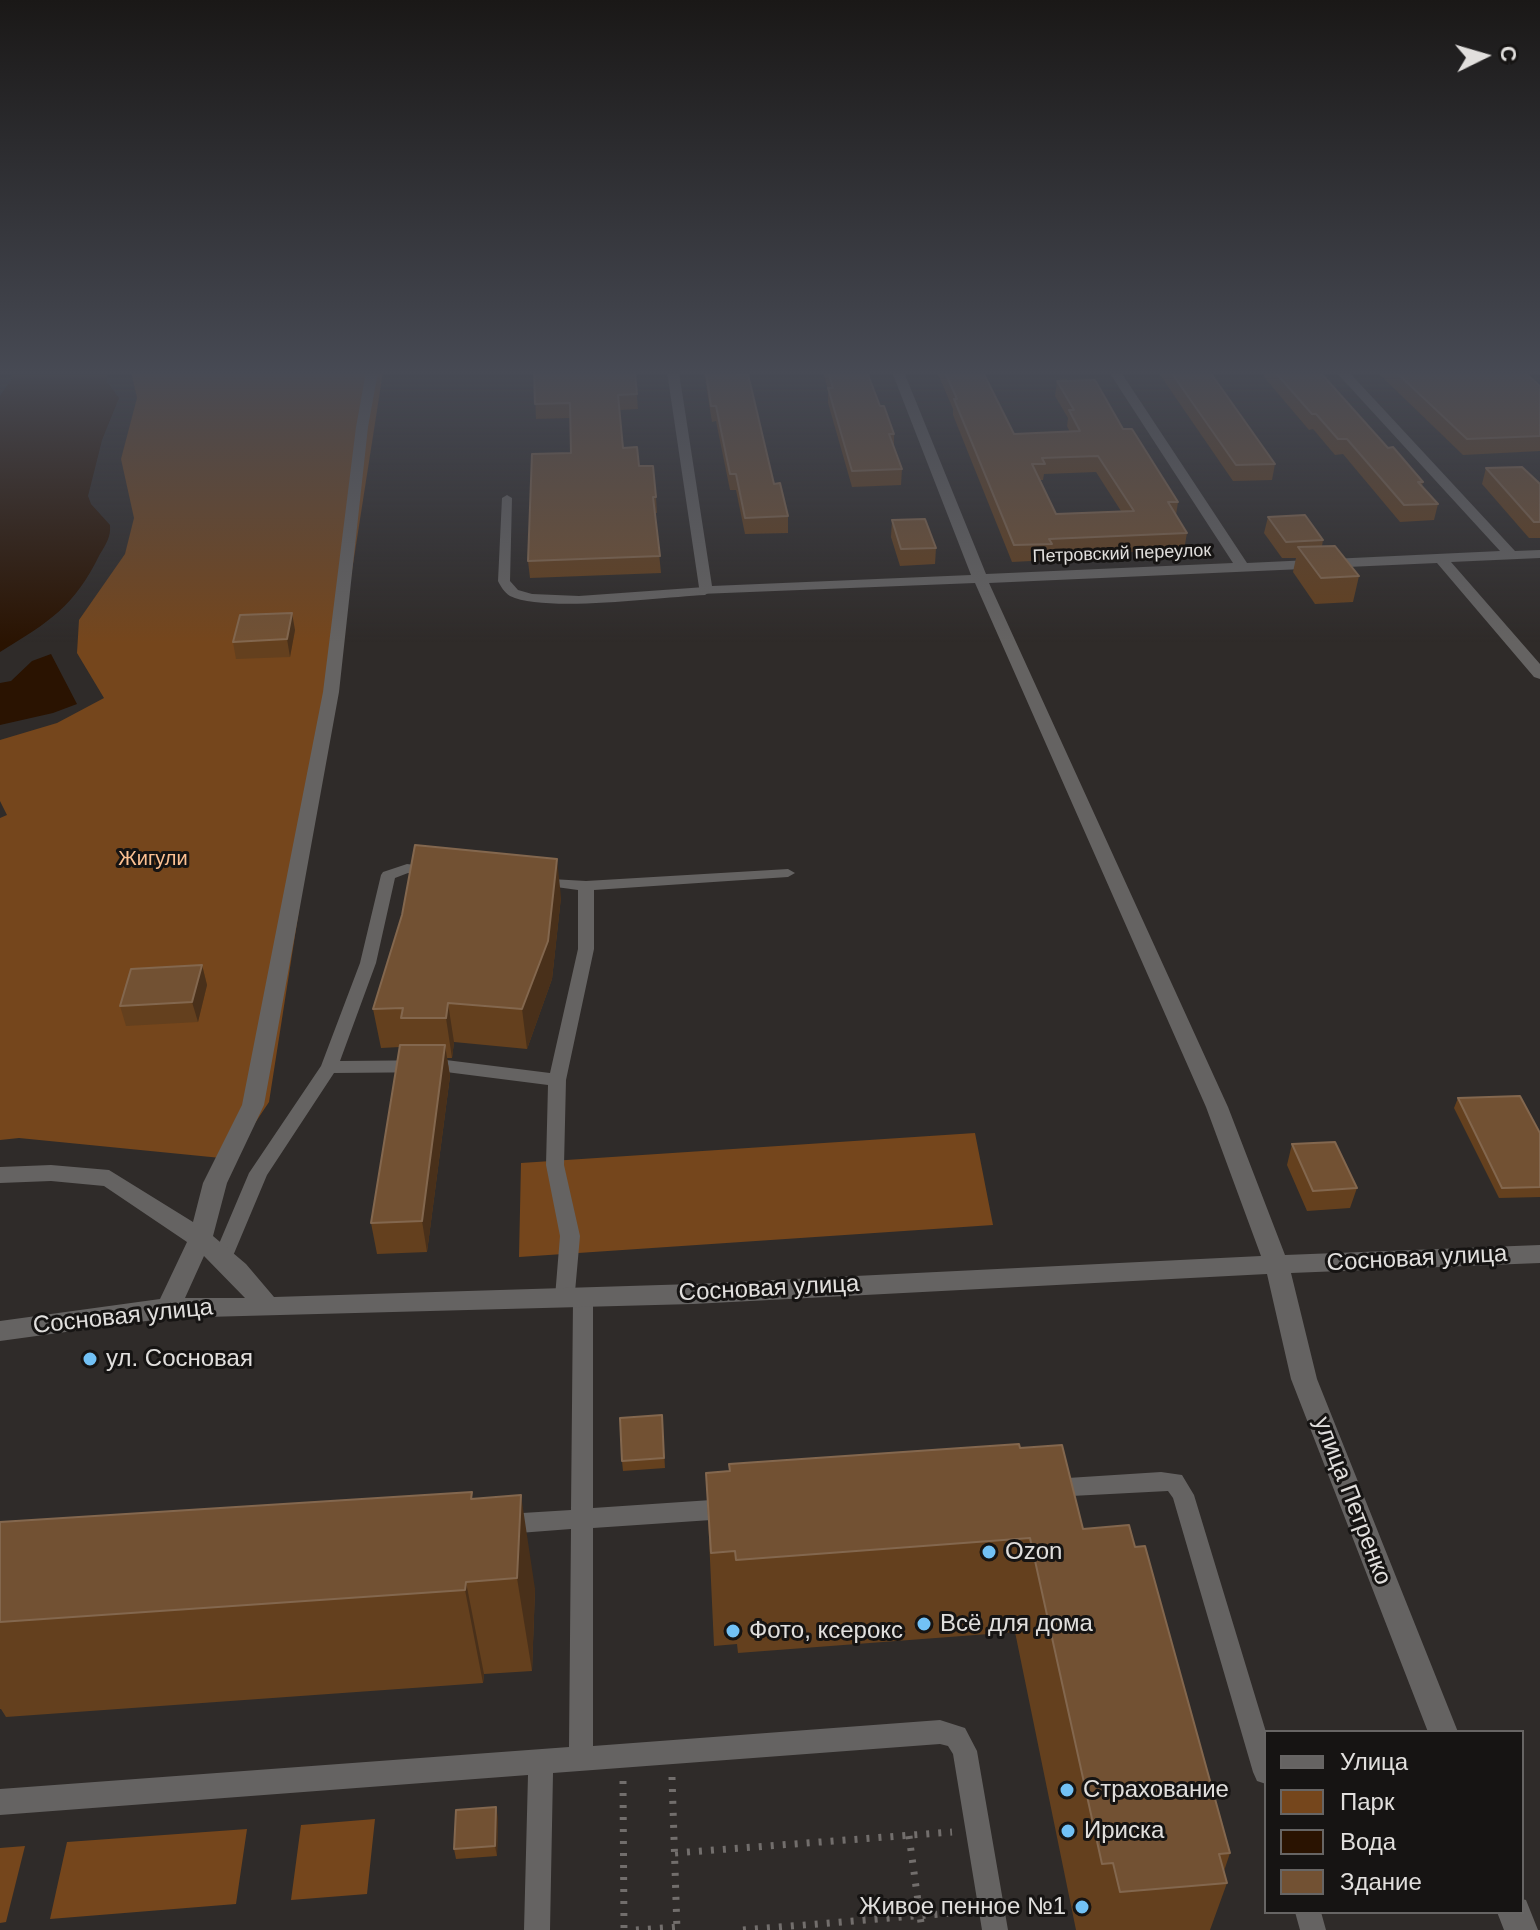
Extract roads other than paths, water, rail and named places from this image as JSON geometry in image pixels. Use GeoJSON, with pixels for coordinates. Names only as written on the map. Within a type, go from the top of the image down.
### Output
{"type":"FeatureCollection","features":[{"type":"Feature","properties":{"kind":"street"},"geometry":{"type":"LineString","coordinates":[[168,1308],[200,1239],[215,1183],[253,1105],[331,692],[358,462]]}},
{"type":"Feature","properties":{"kind":"street"},"geometry":{"type":"LineString","coordinates":[[686,462],[705,591]]}},
{"type":"Feature","properties":{"kind":"street","name":"улица Петренко"},"geometry":{"type":"LineString","coordinates":[[934,462],[980,578],[1217,1107],[1277,1266],[1304,1379],[1442,1730]]}},
{"type":"Feature","properties":{"kind":"street"},"geometry":{"type":"LineString","coordinates":[[1174,462],[1243,567]]}},
{"type":"Feature","properties":{"kind":"street"},"geometry":{"type":"LineString","coordinates":[[1425,462],[1511,555]]}},
{"type":"Feature","properties":{"kind":"street","name":"Петровский переулок"},"geometry":{"type":"LineString","coordinates":[[705,591],[1540,554]]}},
{"type":"Feature","properties":{"kind":"street"},"geometry":{"type":"LineString","coordinates":[[1440,558],[1540,674]]}},
{"type":"Feature","properties":{"kind":"street"},"geometry":{"type":"LineString","coordinates":[[0,1175],[51,1173],[109,1178],[200,1239],[223,1258],[268,1307]]}},
{"type":"Feature","properties":{"kind":"street","name":"Сосновая улица"},"geometry":{"type":"LineString","coordinates":[[0,1331],[168,1308],[574,1297],[1540,1254]]}},
{"type":"Feature","properties":{"kind":"lane"},"geometry":{"type":"LineString","coordinates":[[507,498],[504,581],[508,590],[519,595],[560,598],[705,591]]}},
{"type":"Feature","properties":{"kind":"lane"},"geometry":{"type":"LineString","coordinates":[[223,1258],[258,1173],[329,1067],[368,963],[388,875],[407,868],[452,873]]}},
{"type":"Feature","properties":{"kind":"lane"},"geometry":{"type":"LineString","coordinates":[[527,880],[586,886],[788,873]]}},
{"type":"Feature","properties":{"kind":"lane"},"geometry":{"type":"LineString","coordinates":[[581,1759],[582,1519],[574,1297],[570,1236],[555,1165],[557,1080],[586,949],[586,886]]}},
{"type":"Feature","properties":{"kind":"lane"},"geometry":{"type":"LineString","coordinates":[[329,1067],[446,1066],[557,1080]]}},
{"type":"Feature","properties":{"kind":"lane"},"geometry":{"type":"LineString","coordinates":[[1033,1489],[1174,1482],[1183,1495],[1264,1765]]}},
{"type":"Feature","properties":{"kind":"lane"},"geometry":{"type":"LineString","coordinates":[[487,1525],[747,1508]]}},
{"type":"Feature","properties":{"kind":"lane"},"geometry":{"type":"LineString","coordinates":[[0,1802],[940,1732],[956,1736],[965,1751],[995,1930]]}},
{"type":"Feature","properties":{"kind":"lane"},"geometry":{"type":"LineString","coordinates":[[537,1930],[541,1762]]}},
{"type":"Feature","properties":{"kind":"water"},"geometry":{"type":"Polygon","coordinates":[[[0,462],[96,462],[88,496],[91,504],[110,525],[106,544],[80,587],[59,612],[0,652],[0,462]]]}},
{"type":"Feature","properties":{"kind":"water"},"geometry":{"type":"Polygon","coordinates":[[[51,654],[77,704],[0,725],[0,683],[11,681],[32,661],[51,654]]]}},
{"type":"Feature","properties":{"kind":"place","name":"ул. Сосновая"},"geometry":{"type":"Point","coordinates":[90,1359]}},
{"type":"Feature","properties":{"kind":"place","name":"Ozon"},"geometry":{"type":"Point","coordinates":[989,1552]}},
{"type":"Feature","properties":{"kind":"place","name":"Всё для дома"},"geometry":{"type":"Point","coordinates":[924,1624]}},
{"type":"Feature","properties":{"kind":"place","name":"Фото, ксерокс"},"geometry":{"type":"Point","coordinates":[733,1631]}},
{"type":"Feature","properties":{"kind":"place","name":"Страхование"},"geometry":{"type":"Point","coordinates":[1067,1790]}},
{"type":"Feature","properties":{"kind":"place","name":"Ириска"},"geometry":{"type":"Point","coordinates":[1068,1831]}},
{"type":"Feature","properties":{"kind":"place","name":"Живое пенное №1"},"geometry":{"type":"Point","coordinates":[1082,1907]}},
{"type":"Feature","properties":{"kind":"park label","name":"Жигули"},"geometry":{"type":"Point","coordinates":[153,859]}}]}
